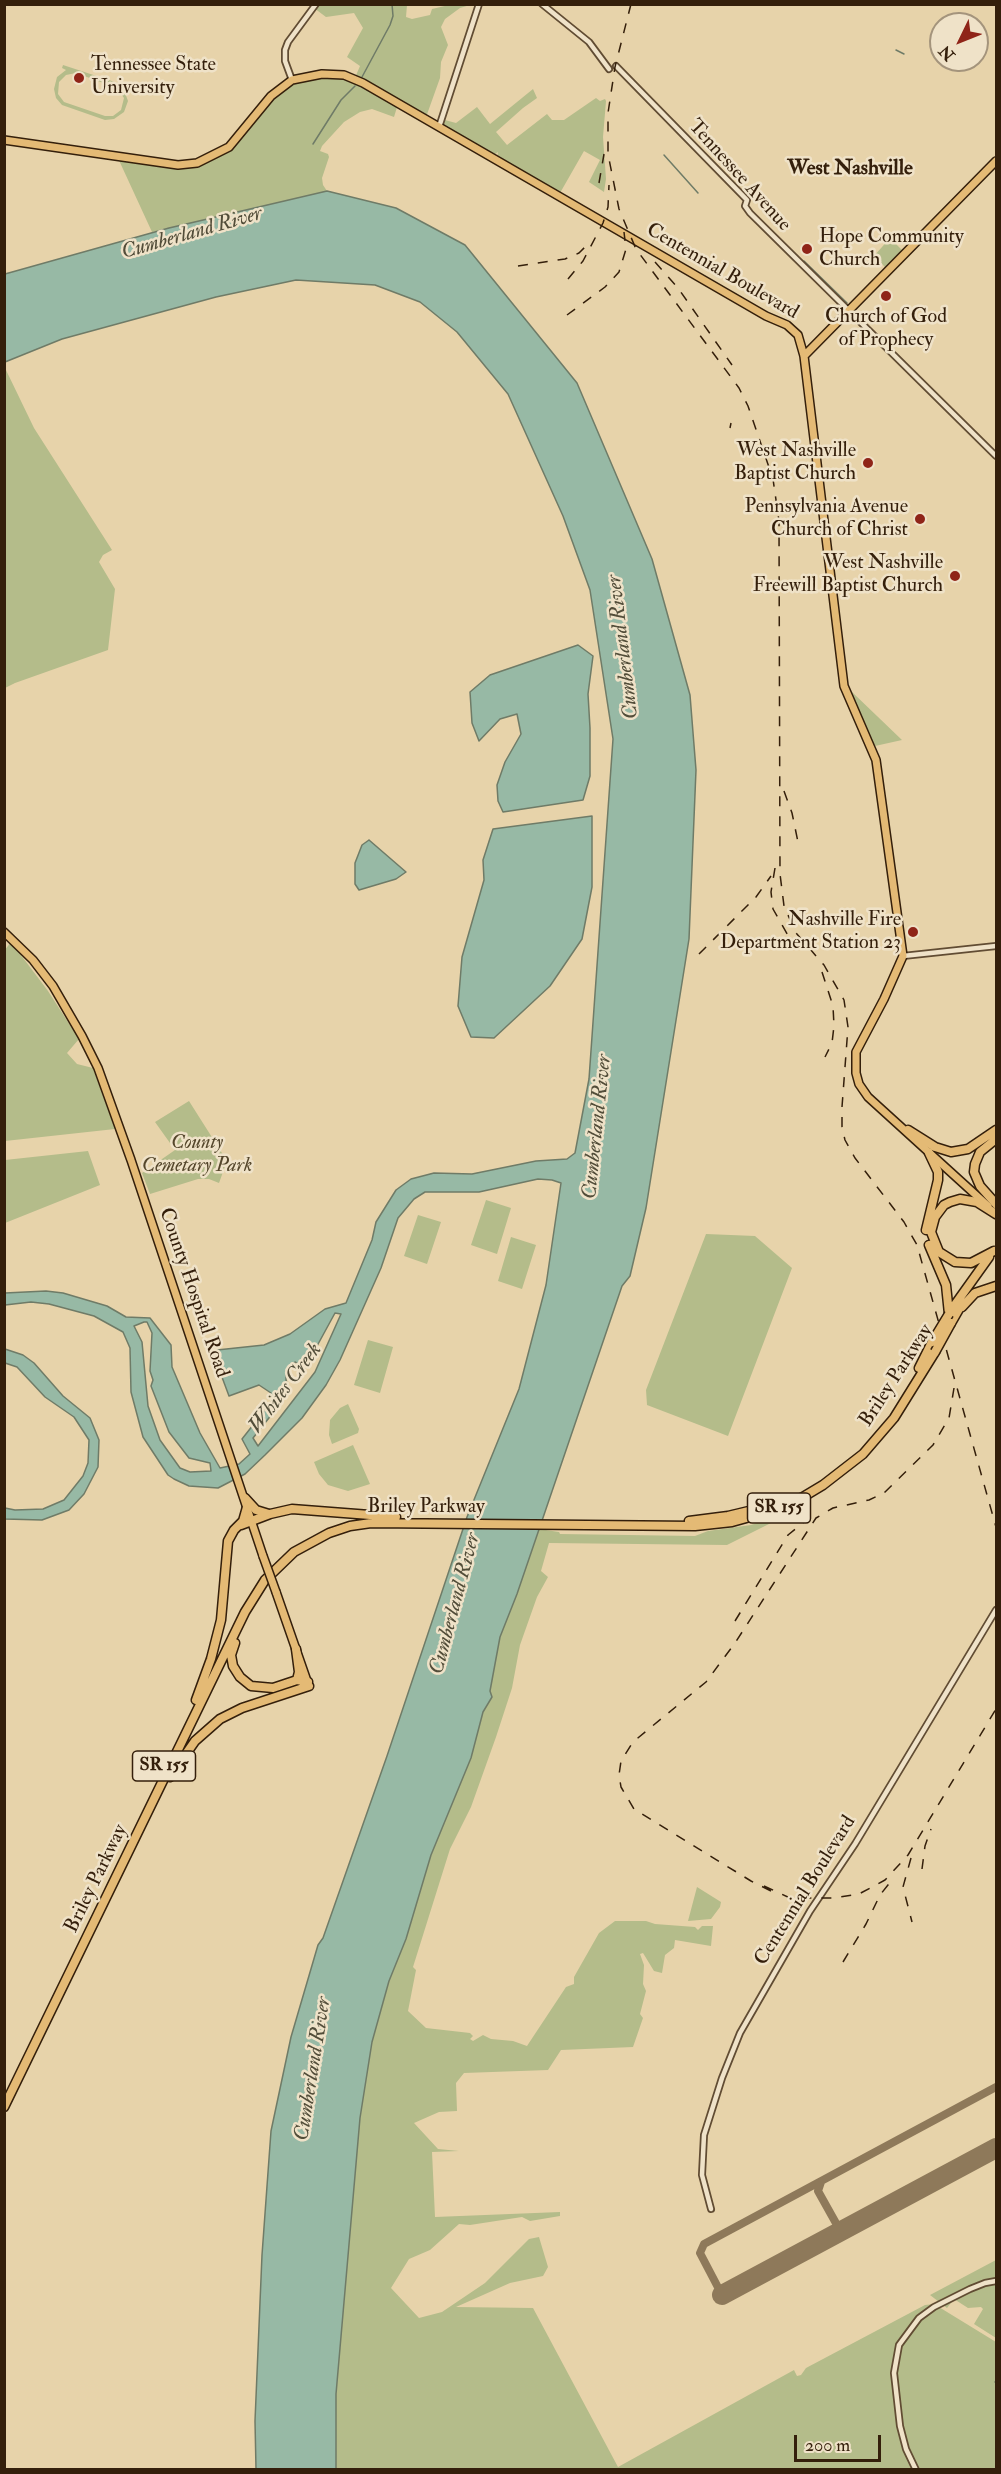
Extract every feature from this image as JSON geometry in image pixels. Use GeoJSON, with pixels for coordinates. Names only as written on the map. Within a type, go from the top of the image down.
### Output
{"type":"FeatureCollection","features":[{"type":"Feature","properties":{"kind":"highway"},"geometry":{"type":"LineString","coordinates":[[908,1130],[935,1147],[951,1152],[968,1149],[996,1130]]}},
{"type":"Feature","properties":{"kind":"highway"},"geometry":{"type":"LineString","coordinates":[[996,1139],[980,1152],[974,1172],[980,1186],[996,1205]]}},
{"type":"Feature","properties":{"kind":"highway"},"geometry":{"type":"LineString","coordinates":[[929,1153],[938,1172],[938,1180],[926,1231],[946,1285],[952,1317]]}},
{"type":"Feature","properties":{"kind":"highway"},"geometry":{"type":"LineString","coordinates":[[995,1252],[971,1263],[955,1262],[939,1252],[931,1232],[935,1217],[944,1205],[950,1202],[968,1200],[977,1202],[996,1213]]}},
{"type":"Feature","properties":{"kind":"highway","name":"Briley Parkway"},"geometry":{"type":"LineString","coordinates":[[557,1522],[694,1521],[772,1506],[801,1493],[842,1467],[877,1433],[918,1370],[932,1342],[952,1317],[995,1252]]}},
{"type":"Feature","properties":{"kind":"highway"},"geometry":{"type":"LineString","coordinates":[[952,1317],[975,1293],[996,1286]]}},
{"type":"Feature","properties":{"kind":"highway","name":"Briley Parkway"},"geometry":{"type":"LineString","coordinates":[[4,2107],[241,1620],[275,1568],[294,1552],[329,1533],[350,1526],[371,1523],[415,1520],[695,1526],[732,1522],[783,1506],[823,1485],[863,1454],[894,1418],[935,1352],[952,1317]]}},
{"type":"Feature","properties":{"kind":"highway"},"geometry":{"type":"LineString","coordinates":[[246,1502],[256,1510],[270,1514]]}},
{"type":"Feature","properties":{"kind":"highway"},"geometry":{"type":"LineString","coordinates":[[196,1700],[211,1659],[221,1620],[228,1541],[245,1517],[246,1502]]}},
{"type":"Feature","properties":{"kind":"highway"},"geometry":{"type":"LineString","coordinates":[[239,1526],[252,1519],[270,1514],[306,1509],[397,1517]]}},
{"type":"Feature","properties":{"kind":"highway","name":"Briley Parkway"},"geometry":{"type":"LineString","coordinates":[[4,2095],[247,1597],[280,1556],[317,1532],[358,1519],[397,1517],[415,1520]]}},
{"type":"Feature","properties":{"kind":"highway"},"geometry":{"type":"LineString","coordinates":[[259,1590],[232,1650],[233,1666],[244,1682],[257,1688],[273,1688],[297,1680],[308,1684]]}},
{"type":"Feature","properties":{"kind":"highway"},"geometry":{"type":"LineString","coordinates":[[296,1649],[299,1672],[297,1680]]}},
{"type":"Feature","properties":{"kind":"highway"},"geometry":{"type":"LineString","coordinates":[[145,1818],[188,1749],[210,1727],[242,1708],[308,1684]]}},
{"type":"Feature","properties":{"kind":"main road","name":"Centennial Boulevard"},"geometry":{"type":"LineString","coordinates":[[292,80],[322,74],[344,75],[363,83],[766,316],[787,325],[798,335],[804,356],[844,686],[876,760],[903,956]]}},
{"type":"Feature","properties":{"kind":"main road"},"geometry":{"type":"LineString","coordinates":[[4,140],[178,165],[197,163],[229,147],[271,96],[292,80]]}},
{"type":"Feature","properties":{"kind":"main road"},"geometry":{"type":"LineString","coordinates":[[804,356],[996,161]]}},
{"type":"Feature","properties":{"kind":"main road","name":"County Hospital Road"},"geometry":{"type":"LineString","coordinates":[[4,932],[33,960],[53,986],[98,1068],[308,1684]]}},
{"type":"Feature","properties":{"kind":"main road"},"geometry":{"type":"LineString","coordinates":[[903,956],[857,1048],[854,1059],[859,1084],[868,1097],[996,1213]]}},
{"type":"Feature","properties":{"kind":"main road"},"geometry":{"type":"LineString","coordinates":[[883,1111],[996,1205]]}},
{"type":"Feature","properties":{"kind":"street"},"geometry":{"type":"LineString","coordinates":[[292,80],[285,61],[286,47],[316,4]]}},
{"type":"Feature","properties":{"kind":"street"},"geometry":{"type":"LineString","coordinates":[[439,128],[479,4]]}},
{"type":"Feature","properties":{"kind":"street"},"geometry":{"type":"LineString","coordinates":[[542,4],[589,42],[609,69]]}},
{"type":"Feature","properties":{"kind":"street","name":"Tennessee Avenue"},"geometry":{"type":"LineString","coordinates":[[616,66],[747,200],[745,206],[750,213],[996,456]]}},
{"type":"Feature","properties":{"kind":"street"},"geometry":{"type":"LineString","coordinates":[[903,956],[996,946]]}},
{"type":"Feature","properties":{"kind":"street","name":"Centennial Boulevard"},"geometry":{"type":"LineString","coordinates":[[711,2209],[702,2175],[704,2135],[722,2078],[740,2033],[810,1911],[855,1844],[996,1610]]}},
{"type":"Feature","properties":{"kind":"street"},"geometry":{"type":"LineString","coordinates":[[916,2469],[906,2449],[898,2416],[894,2373],[900,2345],[907,2331],[934,2307],[970,2289],[996,2281]]}},
{"type":"Feature","properties":{"kind":"green space"},"geometry":{"type":"Polygon","coordinates":[[[316,5],[407,5],[406,17],[412,19],[430,15],[432,9],[449,5],[470,5],[460,8],[445,19],[441,27],[448,45],[441,62],[440,78],[425,120],[398,104],[394,117],[372,109],[360,112],[344,122],[322,146],[320,151],[328,154],[329,157],[322,178],[327,191],[152,232],[117,156],[178,165],[197,163],[229,147],[263,105],[292,80],[322,74],[354,80],[360,66],[347,57],[363,28],[354,13],[326,17],[314,8],[316,5]]]}},
{"type":"Feature","properties":{"kind":"green space"},"geometry":{"type":"Polygon","coordinates":[[[63,65],[130,87],[129,91],[124,90],[128,101],[124,112],[114,119],[105,120],[62,105],[56,98],[54,89],[57,77],[66,70],[62,68],[63,65]],[[76,73],[66,75],[59,82],[58,94],[64,102],[105,116],[113,116],[121,110],[124,98],[117,88],[76,73]]]}},
{"type":"Feature","properties":{"kind":"green space"},"geometry":{"type":"Polygon","coordinates":[[[533,89],[537,98],[496,132],[507,145],[547,114],[552,120],[564,120],[596,98],[600,101],[605,99],[603,137],[606,179],[604,192],[589,182],[600,160],[584,151],[560,193],[573,200],[571,204],[497,158],[498,152],[490,158],[439,128],[441,119],[456,123],[477,107],[490,124],[533,89]]]}},
{"type":"Feature","properties":{"kind":"green space"},"geometry":{"type":"Polygon","coordinates":[[[890,238],[903,251],[886,268],[874,256],[890,238]]]}},
{"type":"Feature","properties":{"kind":"green space"},"geometry":{"type":"Polygon","coordinates":[[[5,368],[34,428],[112,550],[103,555],[99,562],[115,589],[108,650],[5,688],[5,368]]]}},
{"type":"Feature","properties":{"kind":"green space"},"geometry":{"type":"Polygon","coordinates":[[[849,692],[852,692],[902,740],[875,746],[849,692]]]}},
{"type":"Feature","properties":{"kind":"green space"},"geometry":{"type":"Polygon","coordinates":[[[11,942],[48,991],[79,1039],[67,1053],[77,1064],[93,1068],[115,1129],[5,1141],[4,951],[11,942]]]}},
{"type":"Feature","properties":{"kind":"green space","name":"County Cemetary Park"},"geometry":{"type":"Polygon","coordinates":[[[189,1101],[227,1161],[219,1183],[209,1179],[198,1179],[150,1194],[142,1173],[175,1150],[155,1122],[189,1101]]]}},
{"type":"Feature","properties":{"kind":"green space"},"geometry":{"type":"Polygon","coordinates":[[[88,1151],[100,1185],[5,1223],[5,1160],[88,1151]]]}},
{"type":"Feature","properties":{"kind":"green space"},"geometry":{"type":"Polygon","coordinates":[[[486,1200],[511,1208],[497,1254],[471,1245],[486,1200]]]}},
{"type":"Feature","properties":{"kind":"green space"},"geometry":{"type":"Polygon","coordinates":[[[418,1215],[441,1222],[427,1264],[404,1256],[418,1215]]]}},
{"type":"Feature","properties":{"kind":"green space"},"geometry":{"type":"Polygon","coordinates":[[[706,1234],[755,1236],[792,1268],[728,1436],[647,1405],[646,1390],[706,1234]]]}},
{"type":"Feature","properties":{"kind":"green space"},"geometry":{"type":"Polygon","coordinates":[[[511,1237],[536,1245],[522,1289],[498,1281],[511,1237]]]}},
{"type":"Feature","properties":{"kind":"green space"},"geometry":{"type":"Polygon","coordinates":[[[368,1340],[393,1347],[380,1393],[354,1385],[368,1340]]]}},
{"type":"Feature","properties":{"kind":"green space"},"geometry":{"type":"Polygon","coordinates":[[[348,1404],[359,1429],[358,1433],[332,1444],[329,1435],[330,1420],[340,1408],[348,1404]]]}},
{"type":"Feature","properties":{"kind":"green space"},"geometry":{"type":"Polygon","coordinates":[[[353,1445],[370,1484],[348,1491],[328,1485],[319,1474],[314,1462],[353,1445]]]}},
{"type":"Feature","properties":{"kind":"green space"},"geometry":{"type":"Polygon","coordinates":[[[799,1509],[727,1545],[549,1543],[541,1571],[548,1577],[537,1597],[520,1645],[512,1688],[471,1807],[450,1849],[413,1967],[416,1970],[408,2011],[426,2028],[470,2033],[473,2036],[470,2039],[473,2041],[483,2035],[491,2039],[513,2041],[527,2046],[566,1987],[574,1984],[574,1977],[599,1933],[615,1921],[646,1921],[655,1924],[695,1927],[698,1930],[702,1926],[713,1926],[711,1946],[675,1940],[674,1948],[665,1955],[662,1973],[654,1971],[643,1953],[640,1954],[644,1965],[643,1984],[646,1991],[640,2014],[643,2018],[633,2047],[561,2050],[548,2070],[464,2073],[456,2083],[457,2111],[439,2112],[414,2123],[438,2149],[459,2151],[432,2152],[435,2217],[560,2212],[560,2216],[530,2221],[522,2217],[470,2225],[459,2224],[430,2250],[409,2259],[391,2288],[419,2318],[442,2312],[485,2283],[529,2239],[539,2237],[548,2267],[543,2276],[510,2283],[456,2307],[533,2308],[618,2467],[794,2370],[797,2376],[801,2375],[806,2368],[925,2305],[934,2304],[996,2342],[996,2469],[336,2470],[336,2394],[360,2118],[372,2042],[389,1981],[406,1939],[431,1855],[471,1758],[483,1712],[492,1697],[490,1691],[500,1637],[539,1529],[560,1534],[695,1536],[708,1531],[751,1525],[799,1509]]]}},
{"type":"Feature","properties":{"kind":"green space"},"geometry":{"type":"Polygon","coordinates":[[[697,1887],[721,1902],[720,1907],[711,1919],[688,1921],[697,1887]]]}},
{"type":"Feature","properties":{"kind":"green space"},"geometry":{"type":"Polygon","coordinates":[[[996,2260],[996,2338],[974,2324],[983,2309],[981,2307],[968,2308],[954,2299],[947,2308],[930,2295],[996,2260]]]}},
{"type":"Feature","properties":{"kind":"water"},"geometry":{"type":"Polygon","coordinates":[[[327,191],[396,208],[465,245],[577,383],[652,559],[690,695],[696,770],[689,939],[646,1208],[630,1276],[622,1286],[517,1594],[500,1637],[490,1691],[492,1697],[483,1712],[471,1758],[431,1855],[406,1939],[389,1981],[372,2042],[360,2118],[336,2394],[336,2469],[256,2469],[255,2421],[262,2255],[271,2131],[291,2037],[318,1945],[323,1938],[387,1756],[467,1517],[519,1389],[546,1285],[561,1183],[538,1179],[479,1192],[425,1192],[414,1199],[398,1218],[381,1268],[340,1360],[326,1385],[302,1418],[265,1455],[245,1474],[218,1488],[189,1486],[168,1475],[143,1437],[131,1392],[130,1348],[123,1332],[94,1316],[49,1304],[31,1302],[5,1305],[5,1293],[46,1291],[63,1293],[107,1306],[126,1317],[150,1318],[171,1345],[172,1367],[200,1433],[220,1468],[239,1464],[250,1454],[242,1439],[272,1401],[271,1393],[259,1385],[229,1396],[216,1361],[217,1350],[264,1345],[290,1334],[325,1309],[346,1303],[372,1240],[376,1222],[396,1190],[411,1179],[434,1173],[472,1174],[536,1161],[567,1159],[575,1153],[589,1079],[613,739],[590,590],[563,516],[508,394],[457,332],[420,302],[375,285],[296,280],[216,297],[62,339],[5,362],[5,274],[169,228],[327,191]],[[335,1313],[305,1368],[295,1362],[286,1371],[288,1394],[253,1438],[258,1446],[315,1372],[341,1314],[335,1313]],[[147,1322],[134,1326],[142,1342],[148,1406],[160,1440],[180,1468],[190,1472],[211,1471],[210,1463],[189,1458],[169,1432],[151,1386],[153,1380],[150,1371],[152,1333],[147,1322]]]}},
{"type":"Feature","properties":{"kind":"water"},"geometry":{"type":"Polygon","coordinates":[[[578,645],[593,656],[588,694],[590,776],[583,800],[503,812],[498,801],[497,785],[505,762],[521,734],[517,714],[500,719],[479,741],[472,723],[470,692],[490,675],[578,645]]]}},
{"type":"Feature","properties":{"kind":"water"},"geometry":{"type":"Polygon","coordinates":[[[592,816],[592,887],[582,939],[550,986],[494,1038],[471,1037],[458,1006],[462,957],[484,880],[483,860],[493,829],[592,816]]]}},
{"type":"Feature","properties":{"kind":"water"},"geometry":{"type":"Polygon","coordinates":[[[369,840],[406,872],[396,879],[359,890],[355,884],[355,863],[362,845],[369,840]]]}},
{"type":"Feature","properties":{"kind":"water"},"geometry":{"type":"Polygon","coordinates":[[[5,1349],[23,1355],[34,1363],[63,1396],[90,1418],[99,1440],[98,1467],[84,1494],[69,1510],[42,1520],[5,1519],[5,1508],[43,1509],[64,1500],[83,1476],[88,1463],[89,1440],[74,1417],[45,1397],[17,1367],[5,1363],[5,1349]]]}},
{"type":"Feature","properties":{"kind":"waterway"},"geometry":{"type":"LineString","coordinates":[[362,77],[390,25],[393,16],[392,4]]}},
{"type":"Feature","properties":{"kind":"waterway"},"geometry":{"type":"LineString","coordinates":[[896,50],[904,54]]}},
{"type":"Feature","properties":{"kind":"waterway"},"geometry":{"type":"LineString","coordinates":[[313,144],[341,100],[355,86]]}},
{"type":"Feature","properties":{"kind":"waterway"},"geometry":{"type":"LineString","coordinates":[[664,155],[698,193]]}},
{"type":"Feature","properties":{"kind":"waterway"},"geometry":{"type":"LineString","coordinates":[[804,261],[847,303]]}},
{"type":"Feature","properties":{"kind":"taxiway"},"geometry":{"type":"LineString","coordinates":[[722,2295],[700,2253],[704,2244],[996,2087]]}},
{"type":"Feature","properties":{"kind":"taxiway"},"geometry":{"type":"LineString","coordinates":[[821,2182],[818,2191],[837,2225],[847,2228]]}},
{"type":"Feature","properties":{"kind":"runway"},"geometry":{"type":"LineString","coordinates":[[722,2295],[996,2148]]}},
{"type":"Feature","properties":{"kind":"railway"},"geometry":{"type":"LineString","coordinates":[[631,4],[615,67],[608,113],[608,154],[619,209],[636,249],[739,388],[748,406],[773,479],[779,521],[780,874],[784,906],[796,933],[824,965],[844,1000],[848,1027],[842,1107],[842,1127],[845,1140],[855,1158],[904,1222],[917,1245],[996,1527]]}},
{"type":"Feature","properties":{"kind":"railway"},"geometry":{"type":"LineString","coordinates":[[599,183],[604,154]]}},
{"type":"Feature","properties":{"kind":"railway"},"geometry":{"type":"LineString","coordinates":[[568,279],[583,261],[603,223],[608,207],[609,185]]}},
{"type":"Feature","properties":{"kind":"railway"},"geometry":{"type":"LineString","coordinates":[[567,315],[605,287],[619,272],[626,249],[624,232]]}},
{"type":"Feature","properties":{"kind":"railway"},"geometry":{"type":"LineString","coordinates":[[518,266],[565,259],[579,253],[589,243]]}},
{"type":"Feature","properties":{"kind":"railway"},"geometry":{"type":"LineString","coordinates":[[655,262],[678,288],[732,365]]}},
{"type":"Feature","properties":{"kind":"railway"},"geometry":{"type":"LineString","coordinates":[[730,428],[731,423]]}},
{"type":"Feature","properties":{"kind":"railway"},"geometry":{"type":"LineString","coordinates":[[784,791],[792,813],[798,842]]}},
{"type":"Feature","properties":{"kind":"railway"},"geometry":{"type":"LineString","coordinates":[[775,868],[771,892],[773,909],[794,946]]}},
{"type":"Feature","properties":{"kind":"railway"},"geometry":{"type":"LineString","coordinates":[[699,954],[756,897],[771,876]]}},
{"type":"Feature","properties":{"kind":"railway"},"geometry":{"type":"LineString","coordinates":[[822,972],[833,1006],[834,1026],[832,1043],[825,1057]]}},
{"type":"Feature","properties":{"kind":"railway"},"geometry":{"type":"LineString","coordinates":[[771,1891],[634,1809],[621,1787],[619,1775],[621,1761],[633,1742],[706,1682],[735,1643],[816,1518],[833,1508],[869,1500],[884,1493],[933,1445],[949,1418],[954,1388]]}},
{"type":"Feature","properties":{"kind":"railway"},"geometry":{"type":"LineString","coordinates":[[735,1621],[788,1535],[810,1517]]}},
{"type":"Feature","properties":{"kind":"railway"},"geometry":{"type":"LineString","coordinates":[[764,1886],[790,1898],[834,1898],[859,1894],[885,1880],[908,1855],[996,1709]]}},
{"type":"Feature","properties":{"kind":"railway"},"geometry":{"type":"LineString","coordinates":[[922,1869],[925,1846],[931,1829]]}},
{"type":"Feature","properties":{"kind":"railway"},"geometry":{"type":"LineString","coordinates":[[911,1858],[903,1887],[912,1922]]}},
{"type":"Feature","properties":{"kind":"railway"},"geometry":{"type":"LineString","coordinates":[[843,1962],[880,1895],[892,1880]]}},
{"type":"Feature","properties":{"kind":"place","name":"Tennessee State University"},"geometry":{"type":"Point","coordinates":[79,78]}},
{"type":"Feature","properties":{"kind":"place","name":"Hope Community Church"},"geometry":{"type":"Point","coordinates":[807,249]}},
{"type":"Feature","properties":{"kind":"place","name":"Church of God of Prophecy"},"geometry":{"type":"Point","coordinates":[886,296]}},
{"type":"Feature","properties":{"kind":"place","name":"West Nashville Baptist Church"},"geometry":{"type":"Point","coordinates":[868,463]}},
{"type":"Feature","properties":{"kind":"place","name":"Pennsylvania Avenue Church of Christ"},"geometry":{"type":"Point","coordinates":[920,519]}},
{"type":"Feature","properties":{"kind":"place","name":"West Nashville Freewill Baptist Church"},"geometry":{"type":"Point","coordinates":[955,576]}},
{"type":"Feature","properties":{"kind":"place","name":"Nashville Fire Department Station 23"},"geometry":{"type":"Point","coordinates":[913,932]}},
{"type":"Feature","properties":{"kind":"district","name":"West Nashville"},"geometry":{"type":"Point","coordinates":[850,169]}},
{"type":"Feature","properties":{"kind":"water label","name":"Cumberland River"},"geometry":{"type":"Point","coordinates":[192,234]}},
{"type":"Feature","properties":{"kind":"water label","name":"Cumberland River"},"geometry":{"type":"Point","coordinates":[624,647]}},
{"type":"Feature","properties":{"kind":"water label","name":"Cumberland River"},"geometry":{"type":"Point","coordinates":[598,1127]}},
{"type":"Feature","properties":{"kind":"water label","name":"Whites Creek"},"geometry":{"type":"Point","coordinates":[286,1389]}},
{"type":"Feature","properties":{"kind":"water label","name":"Cumberland River"},"geometry":{"type":"Point","coordinates":[456,1604]}},
{"type":"Feature","properties":{"kind":"water label","name":"Cumberland River"},"geometry":{"type":"Point","coordinates":[314,2069]}}]}
